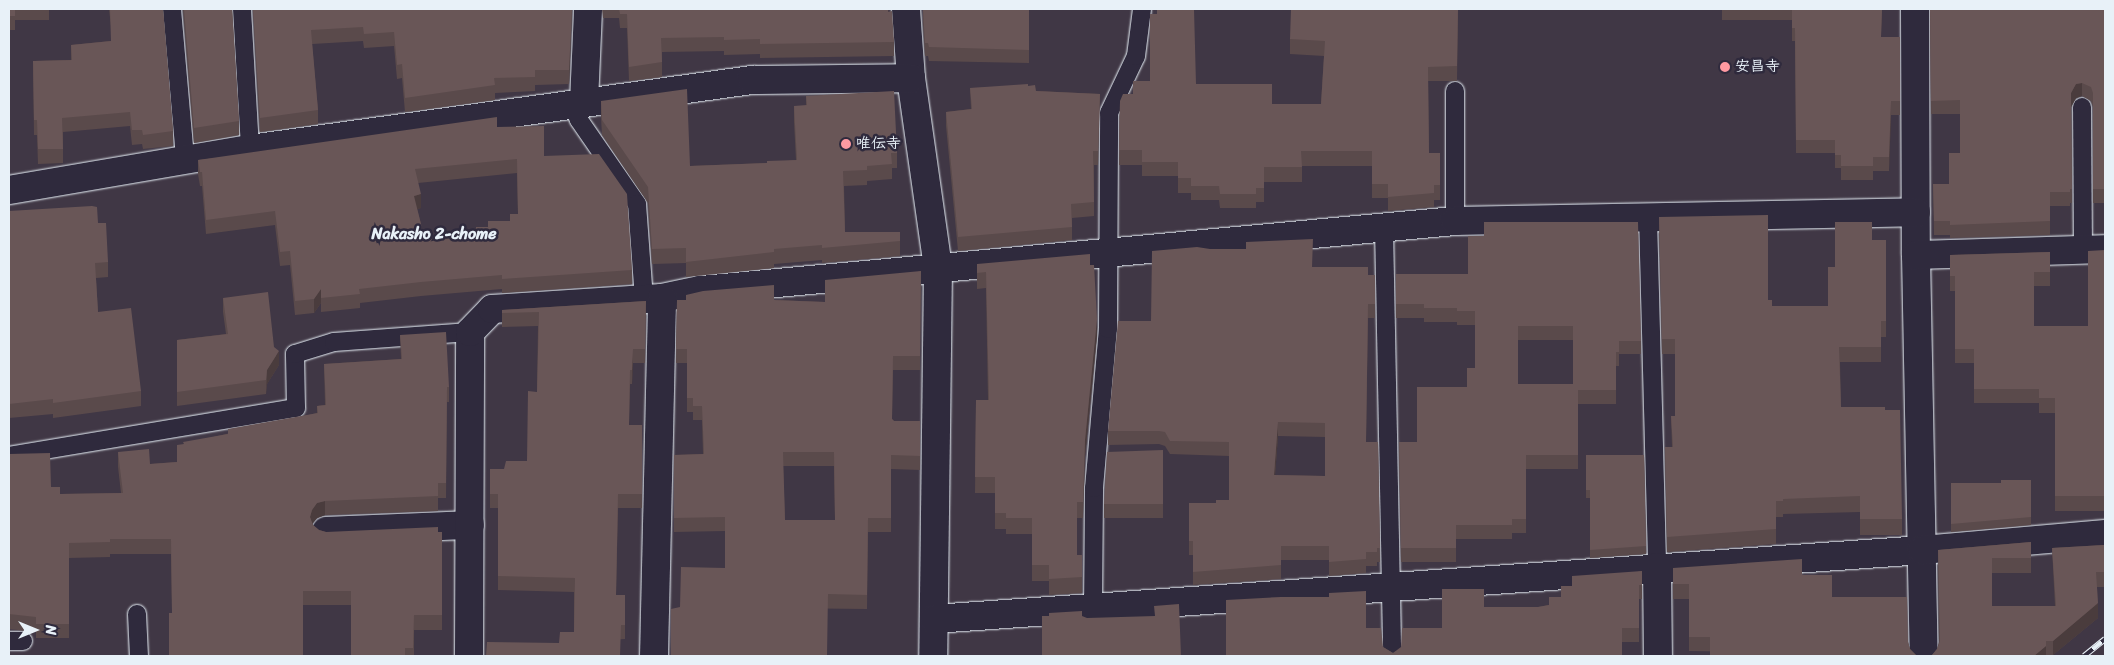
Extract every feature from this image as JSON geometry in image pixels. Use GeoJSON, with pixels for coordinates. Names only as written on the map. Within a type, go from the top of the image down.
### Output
{"type":"FeatureCollection","features":[{"type":"Feature","properties":{"kind":"street"},"geometry":{"type":"LineString","coordinates":[[578,103],[588,9]]}},
{"type":"Feature","properties":{"kind":"street"},"geometry":{"type":"LineString","coordinates":[[906,9],[911,78],[938,268],[933,656]]}},
{"type":"Feature","properties":{"kind":"street"},"geometry":{"type":"LineString","coordinates":[[1915,9],[1916,255],[1924,656]]}},
{"type":"Feature","properties":{"kind":"street"},"geometry":{"type":"LineString","coordinates":[[9,190],[250,148],[752,80],[911,78]]}},
{"type":"Feature","properties":{"kind":"street"},"geometry":{"type":"LineString","coordinates":[[469,656],[470,332],[492,310],[653,299],[701,290],[1109,251],[1455,221],[1916,212]]}},
{"type":"Feature","properties":{"kind":"street"},"geometry":{"type":"LineString","coordinates":[[1916,255],[2094,249]]}},
{"type":"Feature","properties":{"kind":"street"},"geometry":{"type":"LineString","coordinates":[[653,299],[654,656]]}},
{"type":"Feature","properties":{"kind":"street"},"geometry":{"type":"LineString","coordinates":[[326,531],[470,524]]}},
{"type":"Feature","properties":{"kind":"street"},"geometry":{"type":"LineString","coordinates":[[934,619],[1392,589],[1656,567],[1922,550],[2105,534]]}},
{"type":"Feature","properties":{"kind":"street"},"geometry":{"type":"LineString","coordinates":[[1656,567],[1658,656]]}},
{"type":"Feature","properties":{"kind":"lane"},"geometry":{"type":"LineString","coordinates":[[172,9],[185,159]]}},
{"type":"Feature","properties":{"kind":"lane"},"geometry":{"type":"LineString","coordinates":[[242,9],[250,148]]}},
{"type":"Feature","properties":{"kind":"lane"},"geometry":{"type":"LineString","coordinates":[[1093,608],[1096,456],[1108,328],[1109,114],[1136,56],[1142,9]]}},
{"type":"Feature","properties":{"kind":"lane"},"geometry":{"type":"LineString","coordinates":[[1455,91],[1455,221]]}},
{"type":"Feature","properties":{"kind":"lane"},"geometry":{"type":"LineString","coordinates":[[578,103],[579,120],[638,204],[653,299]]}},
{"type":"Feature","properties":{"kind":"lane"},"geometry":{"type":"LineString","coordinates":[[2082,107],[2094,249]]}},
{"type":"Feature","properties":{"kind":"lane"},"geometry":{"type":"LineString","coordinates":[[1648,217],[1656,567]]}},
{"type":"Feature","properties":{"kind":"lane"},"geometry":{"type":"LineString","coordinates":[[1384,227],[1392,656]]}},
{"type":"Feature","properties":{"kind":"lane"},"geometry":{"type":"LineString","coordinates":[[9,456],[296,408],[295,354],[334,342],[470,332]]}},
{"type":"Feature","properties":{"kind":"lane"},"geometry":{"type":"LineString","coordinates":[[1096,456],[1114,456]]}},
{"type":"Feature","properties":{"kind":"lane"},"geometry":{"type":"LineString","coordinates":[[137,614],[139,656]]}},
{"type":"Feature","properties":{"kind":"building"},"geometry":{"type":"Polygon","coordinates":[[[9,9],[15,9],[15,16],[9,16],[9,9]]]}},
{"type":"Feature","properties":{"kind":"building"},"geometry":{"type":"Polygon","coordinates":[[[110,9],[163,9],[173,131],[143,135],[142,130],[132,130],[130,112],[62,118],[63,149],[38,149],[37,120],[34,120],[33,61],[72,60],[71,45],[111,41],[110,9]]]}},
{"type":"Feature","properties":{"kind":"building"},"geometry":{"type":"Polygon","coordinates":[[[184,9],[232,9],[239,121],[194,128],[184,9]]]}},
{"type":"Feature","properties":{"kind":"building"},"geometry":{"type":"Polygon","coordinates":[[[253,9],[572,9],[569,70],[535,70],[535,77],[494,78],[495,85],[405,98],[402,64],[397,65],[394,32],[364,34],[363,27],[311,30],[318,110],[260,118],[253,9]]]}},
{"type":"Feature","properties":{"kind":"building"},"geometry":{"type":"Polygon","coordinates":[[[619,9],[888,9],[888,12],[892,11],[894,42],[760,44],[760,39],[724,40],[724,37],[661,38],[662,62],[629,67],[627,14],[620,14],[619,9]]]}},
{"type":"Feature","properties":{"kind":"building"},"geometry":{"type":"Polygon","coordinates":[[[923,9],[1029,9],[1029,50],[929,47],[928,43],[925,43],[923,9]]]}},
{"type":"Feature","properties":{"kind":"building"},"geometry":{"type":"Polygon","coordinates":[[[1157,9],[1194,9],[1196,84],[1272,84],[1272,104],[1321,104],[1325,41],[1290,39],[1291,9],[1458,9],[1457,66],[1428,67],[1429,153],[1440,153],[1440,185],[1434,185],[1434,193],[1388,197],[1388,184],[1372,184],[1372,151],[1301,151],[1302,167],[1264,167],[1264,188],[1256,188],[1256,194],[1220,194],[1219,186],[1191,186],[1191,178],[1178,178],[1178,162],[1142,162],[1142,150],[1119,150],[1120,101],[1123,94],[1133,94],[1133,81],[1150,81],[1150,14],[1157,14],[1157,9]]]}},
{"type":"Feature","properties":{"kind":"building"},"geometry":{"type":"Polygon","coordinates":[[[1792,9],[1882,9],[1881,37],[1900,37],[1900,101],[1891,101],[1889,157],[1873,157],[1873,166],[1841,166],[1841,155],[1835,155],[1835,140],[1796,140],[1795,28],[1792,28],[1792,9]]]}},
{"type":"Feature","properties":{"kind":"building"},"geometry":{"type":"Polygon","coordinates":[[[1930,9],[2105,9],[2105,189],[2093,189],[2093,93],[2091,87],[2082,83],[2076,84],[2071,93],[2072,189],[2070,189],[2070,192],[2050,192],[2050,221],[1950,225],[1950,221],[1934,221],[1933,184],[1949,184],[1949,153],[1960,153],[1960,100],[1931,101],[1930,9]]]}},
{"type":"Feature","properties":{"kind":"building"},"geometry":{"type":"Polygon","coordinates":[[[1028,84],[1028,86],[1035,85],[1036,91],[1100,94],[1098,151],[1093,151],[1094,202],[1071,204],[1072,227],[958,237],[946,112],[972,109],[970,88],[1028,84]]]}},
{"type":"Feature","properties":{"kind":"building"},"geometry":{"type":"Polygon","coordinates":[[[687,89],[690,166],[797,160],[794,106],[807,105],[806,96],[894,91],[897,153],[891,153],[892,164],[867,166],[867,170],[843,171],[845,232],[900,232],[900,241],[822,248],[822,245],[774,249],[774,252],[686,262],[686,248],[652,249],[648,187],[602,120],[601,101],[687,89]]]}},
{"type":"Feature","properties":{"kind":"building"},"geometry":{"type":"Polygon","coordinates":[[[497,117],[497,127],[544,126],[544,156],[599,154],[627,194],[632,270],[502,279],[502,275],[421,282],[359,289],[360,294],[321,298],[321,289],[314,299],[295,301],[290,251],[280,252],[275,211],[206,220],[202,172],[200,172],[198,160],[497,117]],[[517,159],[415,169],[421,194],[414,196],[425,240],[476,235],[476,227],[488,227],[488,221],[510,221],[510,214],[518,214],[517,159]]]}},
{"type":"Feature","properties":{"kind":"building"},"geometry":{"type":"Polygon","coordinates":[[[97,207],[98,223],[106,223],[108,262],[95,263],[98,312],[131,308],[141,391],[53,403],[53,399],[9,404],[9,211],[97,207]]]}},
{"type":"Feature","properties":{"kind":"building"},"geometry":{"type":"Polygon","coordinates":[[[1768,215],[1768,300],[1772,300],[1772,306],[1828,306],[1828,267],[1835,267],[1835,222],[1872,222],[1872,240],[1886,240],[1886,321],[1881,321],[1881,347],[1839,347],[1841,407],[1885,407],[1885,410],[1900,410],[1902,519],[1860,519],[1860,496],[1783,499],[1783,501],[1776,501],[1776,529],[1667,537],[1665,447],[1673,447],[1671,416],[1675,416],[1675,339],[1662,339],[1659,217],[1768,215]]]}},
{"type":"Feature","properties":{"kind":"building"},"geometry":{"type":"Polygon","coordinates":[[[1484,222],[1638,222],[1641,341],[1619,341],[1619,352],[1616,352],[1616,390],[1578,390],[1578,455],[1526,455],[1526,519],[1512,519],[1512,525],[1456,525],[1456,548],[1401,548],[1399,442],[1417,442],[1417,387],[1467,387],[1467,368],[1475,368],[1475,311],[1457,311],[1457,308],[1424,308],[1424,304],[1396,304],[1396,274],[1468,274],[1468,236],[1484,236],[1484,222]],[[1518,326],[1518,384],[1573,384],[1573,326],[1518,326]]]}},
{"type":"Feature","properties":{"kind":"building"},"geometry":{"type":"Polygon","coordinates":[[[1313,239],[1312,267],[1368,267],[1368,275],[1375,275],[1375,304],[1368,304],[1366,442],[1378,442],[1380,548],[1377,548],[1377,552],[1366,552],[1366,559],[1329,562],[1329,546],[1281,546],[1281,565],[1193,572],[1193,541],[1189,541],[1189,503],[1216,503],[1216,500],[1229,500],[1229,442],[1170,441],[1165,432],[1159,431],[1108,431],[1118,321],[1151,321],[1152,251],[1197,247],[1246,249],[1246,242],[1313,239]],[[1278,422],[1274,475],[1325,476],[1325,423],[1278,422]]]}},
{"type":"Feature","properties":{"kind":"building"},"geometry":{"type":"Polygon","coordinates":[[[2105,250],[2104,504],[2104,496],[2055,496],[2055,398],[2039,398],[2039,389],[1974,389],[1974,349],[1955,349],[1955,276],[1950,276],[1950,255],[2050,252],[2050,272],[2034,272],[2034,326],[2088,326],[2088,251],[2105,250]]]}},
{"type":"Feature","properties":{"kind":"building"},"geometry":{"type":"Polygon","coordinates":[[[1090,254],[1090,265],[1094,265],[1097,319],[1085,440],[1083,502],[1077,502],[1077,555],[1082,555],[1082,577],[1049,579],[1049,565],[1032,565],[1032,518],[1006,518],[1006,513],[995,513],[995,477],[975,477],[976,400],[989,400],[986,272],[977,273],[977,264],[1090,254]]]}},
{"type":"Feature","properties":{"kind":"building"},"geometry":{"type":"Polygon","coordinates":[[[921,271],[920,356],[893,356],[892,419],[894,421],[920,421],[920,456],[891,455],[891,518],[868,518],[867,595],[828,594],[827,656],[671,656],[671,609],[680,607],[681,567],[725,568],[725,517],[674,518],[674,455],[704,454],[702,406],[693,406],[693,398],[687,398],[687,349],[676,349],[677,300],[686,300],[686,295],[703,291],[774,285],[774,300],[825,302],[825,280],[921,271]],[[783,452],[785,520],[835,520],[834,452],[783,452]]]}},
{"type":"Feature","properties":{"kind":"building"},"geometry":{"type":"Polygon","coordinates":[[[268,292],[274,347],[279,351],[267,370],[266,380],[177,392],[177,340],[228,334],[223,298],[268,292]]]}},
{"type":"Feature","properties":{"kind":"building"},"geometry":{"type":"Polygon","coordinates":[[[646,301],[645,349],[633,349],[632,370],[630,370],[629,425],[642,425],[642,494],[618,494],[616,595],[625,595],[625,625],[621,625],[620,656],[486,656],[487,642],[559,643],[560,632],[574,632],[575,578],[498,576],[498,494],[490,494],[490,469],[504,469],[506,461],[527,461],[528,391],[537,392],[539,312],[502,313],[502,310],[646,301]]]}},
{"type":"Feature","properties":{"kind":"building"},"geometry":{"type":"Polygon","coordinates":[[[446,332],[449,387],[447,387],[446,483],[438,483],[438,496],[325,501],[317,503],[310,517],[313,525],[319,530],[326,532],[438,527],[438,532],[442,532],[442,615],[414,615],[413,648],[405,648],[405,656],[351,656],[351,591],[303,591],[303,656],[169,656],[169,613],[172,613],[171,539],[110,539],[110,542],[69,543],[69,624],[36,624],[36,617],[9,614],[9,454],[50,453],[51,487],[60,487],[60,494],[123,493],[118,452],[149,449],[150,464],[177,462],[177,445],[184,444],[183,442],[228,434],[228,429],[318,413],[317,406],[326,405],[324,364],[402,359],[400,335],[446,332]]]}},
{"type":"Feature","properties":{"kind":"building"},"geometry":{"type":"Polygon","coordinates":[[[1163,450],[1163,504],[1104,504],[1107,452],[1163,450]]]}},
{"type":"Feature","properties":{"kind":"building"},"geometry":{"type":"Polygon","coordinates":[[[1586,455],[1644,455],[1646,546],[1590,550],[1590,490],[1586,490],[1586,455]]]}},
{"type":"Feature","properties":{"kind":"building"},"geometry":{"type":"Polygon","coordinates":[[[2001,480],[2031,480],[2031,517],[1951,524],[1951,483],[2001,483],[2001,480]]]}},
{"type":"Feature","properties":{"kind":"building"},"geometry":{"type":"Polygon","coordinates":[[[2104,535],[2105,572],[2096,572],[2098,603],[2053,641],[2046,641],[2046,646],[2034,656],[1927,656],[1932,655],[1940,641],[1938,550],[2031,542],[2031,558],[1992,558],[1992,606],[2056,606],[2052,548],[2104,545],[2104,535]]]}},
{"type":"Feature","properties":{"kind":"building"},"geometry":{"type":"Polygon","coordinates":[[[1802,559],[1802,575],[1832,575],[1832,597],[1907,597],[1908,642],[1910,649],[1916,655],[1922,656],[1710,656],[1710,637],[1689,637],[1689,584],[1673,584],[1673,568],[1802,559]]]}},
{"type":"Feature","properties":{"kind":"building"},"geometry":{"type":"Polygon","coordinates":[[[1642,571],[1642,585],[1639,585],[1639,628],[1622,628],[1622,656],[1226,656],[1226,600],[1329,597],[1329,593],[1366,591],[1366,628],[1381,628],[1383,647],[1393,653],[1401,647],[1402,628],[1442,628],[1442,589],[1484,589],[1484,607],[1538,607],[1549,605],[1549,597],[1561,597],[1561,586],[1572,586],[1572,576],[1642,571]]]}},
{"type":"Feature","properties":{"kind":"building"},"geometry":{"type":"Polygon","coordinates":[[[1179,604],[1181,656],[1042,656],[1042,616],[1049,616],[1049,613],[1082,611],[1082,616],[1087,618],[1155,616],[1154,606],[1179,604]]]}},
{"type":"Feature","properties":{"kind":"railway"},"geometry":{"type":"LineString","coordinates":[[2084,656],[2105,639]]}},
{"type":"Feature","properties":{"kind":"place","name":"安昌寺"},"geometry":{"type":"Point","coordinates":[1725,67]}},
{"type":"Feature","properties":{"kind":"place","name":"唯伝寺"},"geometry":{"type":"Point","coordinates":[846,144]}},
{"type":"Feature","properties":{"kind":"district","name":"Nakasho 2-chome"},"geometry":{"type":"Point","coordinates":[434,234]}}]}
